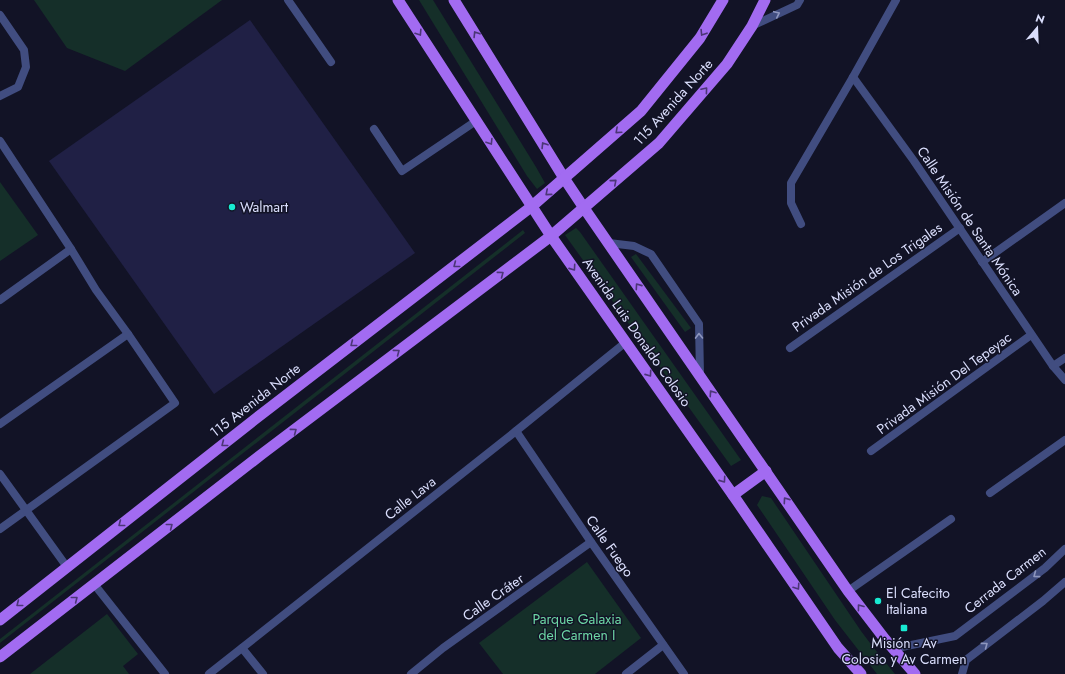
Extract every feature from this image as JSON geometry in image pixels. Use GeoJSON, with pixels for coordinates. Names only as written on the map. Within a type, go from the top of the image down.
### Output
{"type":"FeatureCollection","features":[{"type":"Feature","properties":{"kind":"main road","name":"Avenida Luis Donaldo Colosio"},"geometry":{"type":"LineString","coordinates":[[398,0],[531,207],[734,495],[838,648],[861,674]]}},
{"type":"Feature","properties":{"kind":"main road","name":"Avenida Luis Donaldo Colosio"},"geometry":{"type":"LineString","coordinates":[[454,0],[584,208],[848,591],[892,648],[915,674]]}},
{"type":"Feature","properties":{"kind":"main road","name":"115 Avenida Norte"},"geometry":{"type":"LineString","coordinates":[[0,620],[261,415],[531,207],[640,111],[700,38],[723,0]]}},
{"type":"Feature","properties":{"kind":"main road","name":"115 Avenida Norte"},"geometry":{"type":"LineString","coordinates":[[551,236],[659,143],[727,64],[752,26],[765,0]]}},
{"type":"Feature","properties":{"kind":"main road"},"geometry":{"type":"LineString","coordinates":[[0,658],[262,454],[551,236]]}},
{"type":"Feature","properties":{"kind":"main road"},"geometry":{"type":"LineString","coordinates":[[734,495],[766,471]]}},
{"type":"Feature","properties":{"kind":"street"},"geometry":{"type":"LineString","coordinates":[[288,0],[332,62]]}},
{"type":"Feature","properties":{"kind":"street"},"geometry":{"type":"LineString","coordinates":[[752,26],[797,5],[800,0]]}},
{"type":"Feature","properties":{"kind":"street"},"geometry":{"type":"LineString","coordinates":[[801,224],[791,203],[791,183],[896,0]]}},
{"type":"Feature","properties":{"kind":"street"},"geometry":{"type":"LineString","coordinates":[[0,15],[24,50],[26,67],[18,87],[0,96]]}},
{"type":"Feature","properties":{"kind":"street","name":"Calle Misión de Santa Mónica"},"geometry":{"type":"LineString","coordinates":[[853,77],[914,161],[1031,335],[1065,380]]}},
{"type":"Feature","properties":{"kind":"street"},"geometry":{"type":"LineString","coordinates":[[374,129],[402,171],[476,120]]}},
{"type":"Feature","properties":{"kind":"street"},"geometry":{"type":"LineString","coordinates":[[0,141],[96,290],[175,403],[0,529]]}},
{"type":"Feature","properties":{"kind":"street"},"geometry":{"type":"LineString","coordinates":[[982,262],[1065,204]]}},
{"type":"Feature","properties":{"kind":"street","name":"Privada Misión de Los Trigales"},"geometry":{"type":"LineString","coordinates":[[790,348],[960,228]]}},
{"type":"Feature","properties":{"kind":"street"},"geometry":{"type":"LineString","coordinates":[[609,243],[634,246],[651,254],[699,324],[700,375]]}},
{"type":"Feature","properties":{"kind":"street"},"geometry":{"type":"LineString","coordinates":[[0,300],[71,250]]}},
{"type":"Feature","properties":{"kind":"street"},"geometry":{"type":"LineString","coordinates":[[0,424],[128,334]]}},
{"type":"Feature","properties":{"kind":"street","name":"Privada Misión Del Tepeyac"},"geometry":{"type":"LineString","coordinates":[[871,452],[1031,335]]}},
{"type":"Feature","properties":{"kind":"street","name":"Calle Lava"},"geometry":{"type":"LineString","coordinates":[[209,674],[626,342]]}},
{"type":"Feature","properties":{"kind":"street"},"geometry":{"type":"LineString","coordinates":[[1053,366],[1065,358]]}},
{"type":"Feature","properties":{"kind":"street","name":"Calle Fuego"},"geometry":{"type":"LineString","coordinates":[[516,431],[591,542],[684,674]]}},
{"type":"Feature","properties":{"kind":"street"},"geometry":{"type":"LineString","coordinates":[[990,493],[1065,440]]}},
{"type":"Feature","properties":{"kind":"street"},"geometry":{"type":"LineString","coordinates":[[0,474],[67,567]]}},
{"type":"Feature","properties":{"kind":"street"},"geometry":{"type":"LineString","coordinates":[[848,591],[951,519]]}},
{"type":"Feature","properties":{"kind":"street","name":"Calle Cráter"},"geometry":{"type":"LineString","coordinates":[[411,674],[443,648],[591,542]]}},
{"type":"Feature","properties":{"kind":"street","name":"Cerrada Carmen"},"geometry":{"type":"LineString","coordinates":[[892,648],[954,636],[1045,568],[1065,549]]}},
{"type":"Feature","properties":{"kind":"street"},"geometry":{"type":"LineString","coordinates":[[962,674],[966,660],[1043,601],[1065,582]]}},
{"type":"Feature","properties":{"kind":"street"},"geometry":{"type":"LineString","coordinates":[[94,584],[165,674]]}},
{"type":"Feature","properties":{"kind":"street"},"geometry":{"type":"LineString","coordinates":[[626,674],[663,645]]}},
{"type":"Feature","properties":{"kind":"street"},"geometry":{"type":"LineString","coordinates":[[242,648],[263,674]]}},
{"type":"Feature","properties":{"kind":"green space"},"geometry":{"type":"Polygon","coordinates":[[[34,0],[222,0],[125,71],[67,48],[34,0]]]}},
{"type":"Feature","properties":{"kind":"green space"},"geometry":{"type":"Polygon","coordinates":[[[419,0],[433,0],[545,183],[537,189],[527,176],[419,0]]]}},
{"type":"Feature","properties":{"kind":"green space"},"geometry":{"type":"Polygon","coordinates":[[[0,182],[38,235],[0,261],[0,182]]]}},
{"type":"Feature","properties":{"kind":"green space"},"geometry":{"type":"Polygon","coordinates":[[[576,228],[741,460],[731,466],[565,235],[576,228]]]}},
{"type":"Feature","properties":{"kind":"green space"},"geometry":{"type":"Polygon","coordinates":[[[523,230],[525,233],[0,643],[0,639],[523,230]]]}},
{"type":"Feature","properties":{"kind":"green space"},"geometry":{"type":"Polygon","coordinates":[[[636,254],[691,328],[685,332],[631,257],[636,254]]]}},
{"type":"Feature","properties":{"kind":"green space"},"geometry":{"type":"Polygon","coordinates":[[[762,496],[771,498],[861,631],[895,674],[877,674],[835,620],[757,505],[762,496]]]}},
{"type":"Feature","properties":{"kind":"green space","name":"Parque Galaxia del Carmen I"},"geometry":{"type":"Polygon","coordinates":[[[587,562],[641,638],[595,674],[503,674],[479,643],[587,562]]]}},
{"type":"Feature","properties":{"kind":"green space"},"geometry":{"type":"Polygon","coordinates":[[[107,614],[138,654],[123,666],[129,674],[30,674],[107,614]]]}},
{"type":"Feature","properties":{"kind":"building","name":"Walmart"},"geometry":{"type":"Polygon","coordinates":[[[250,20],[415,253],[214,394],[49,161],[250,20]]]}},
{"type":"Feature","properties":{"kind":"place","name":"Walmart"},"geometry":{"type":"Point","coordinates":[232,207]}},
{"type":"Feature","properties":{"kind":"place","name":"El Cafecito Italiana"},"geometry":{"type":"Point","coordinates":[878,601]}},
{"type":"Feature","properties":{"kind":"place","name":"Misión - Av Colosio y Av Carmen"},"geometry":{"type":"Point","coordinates":[904,628]}}]}
